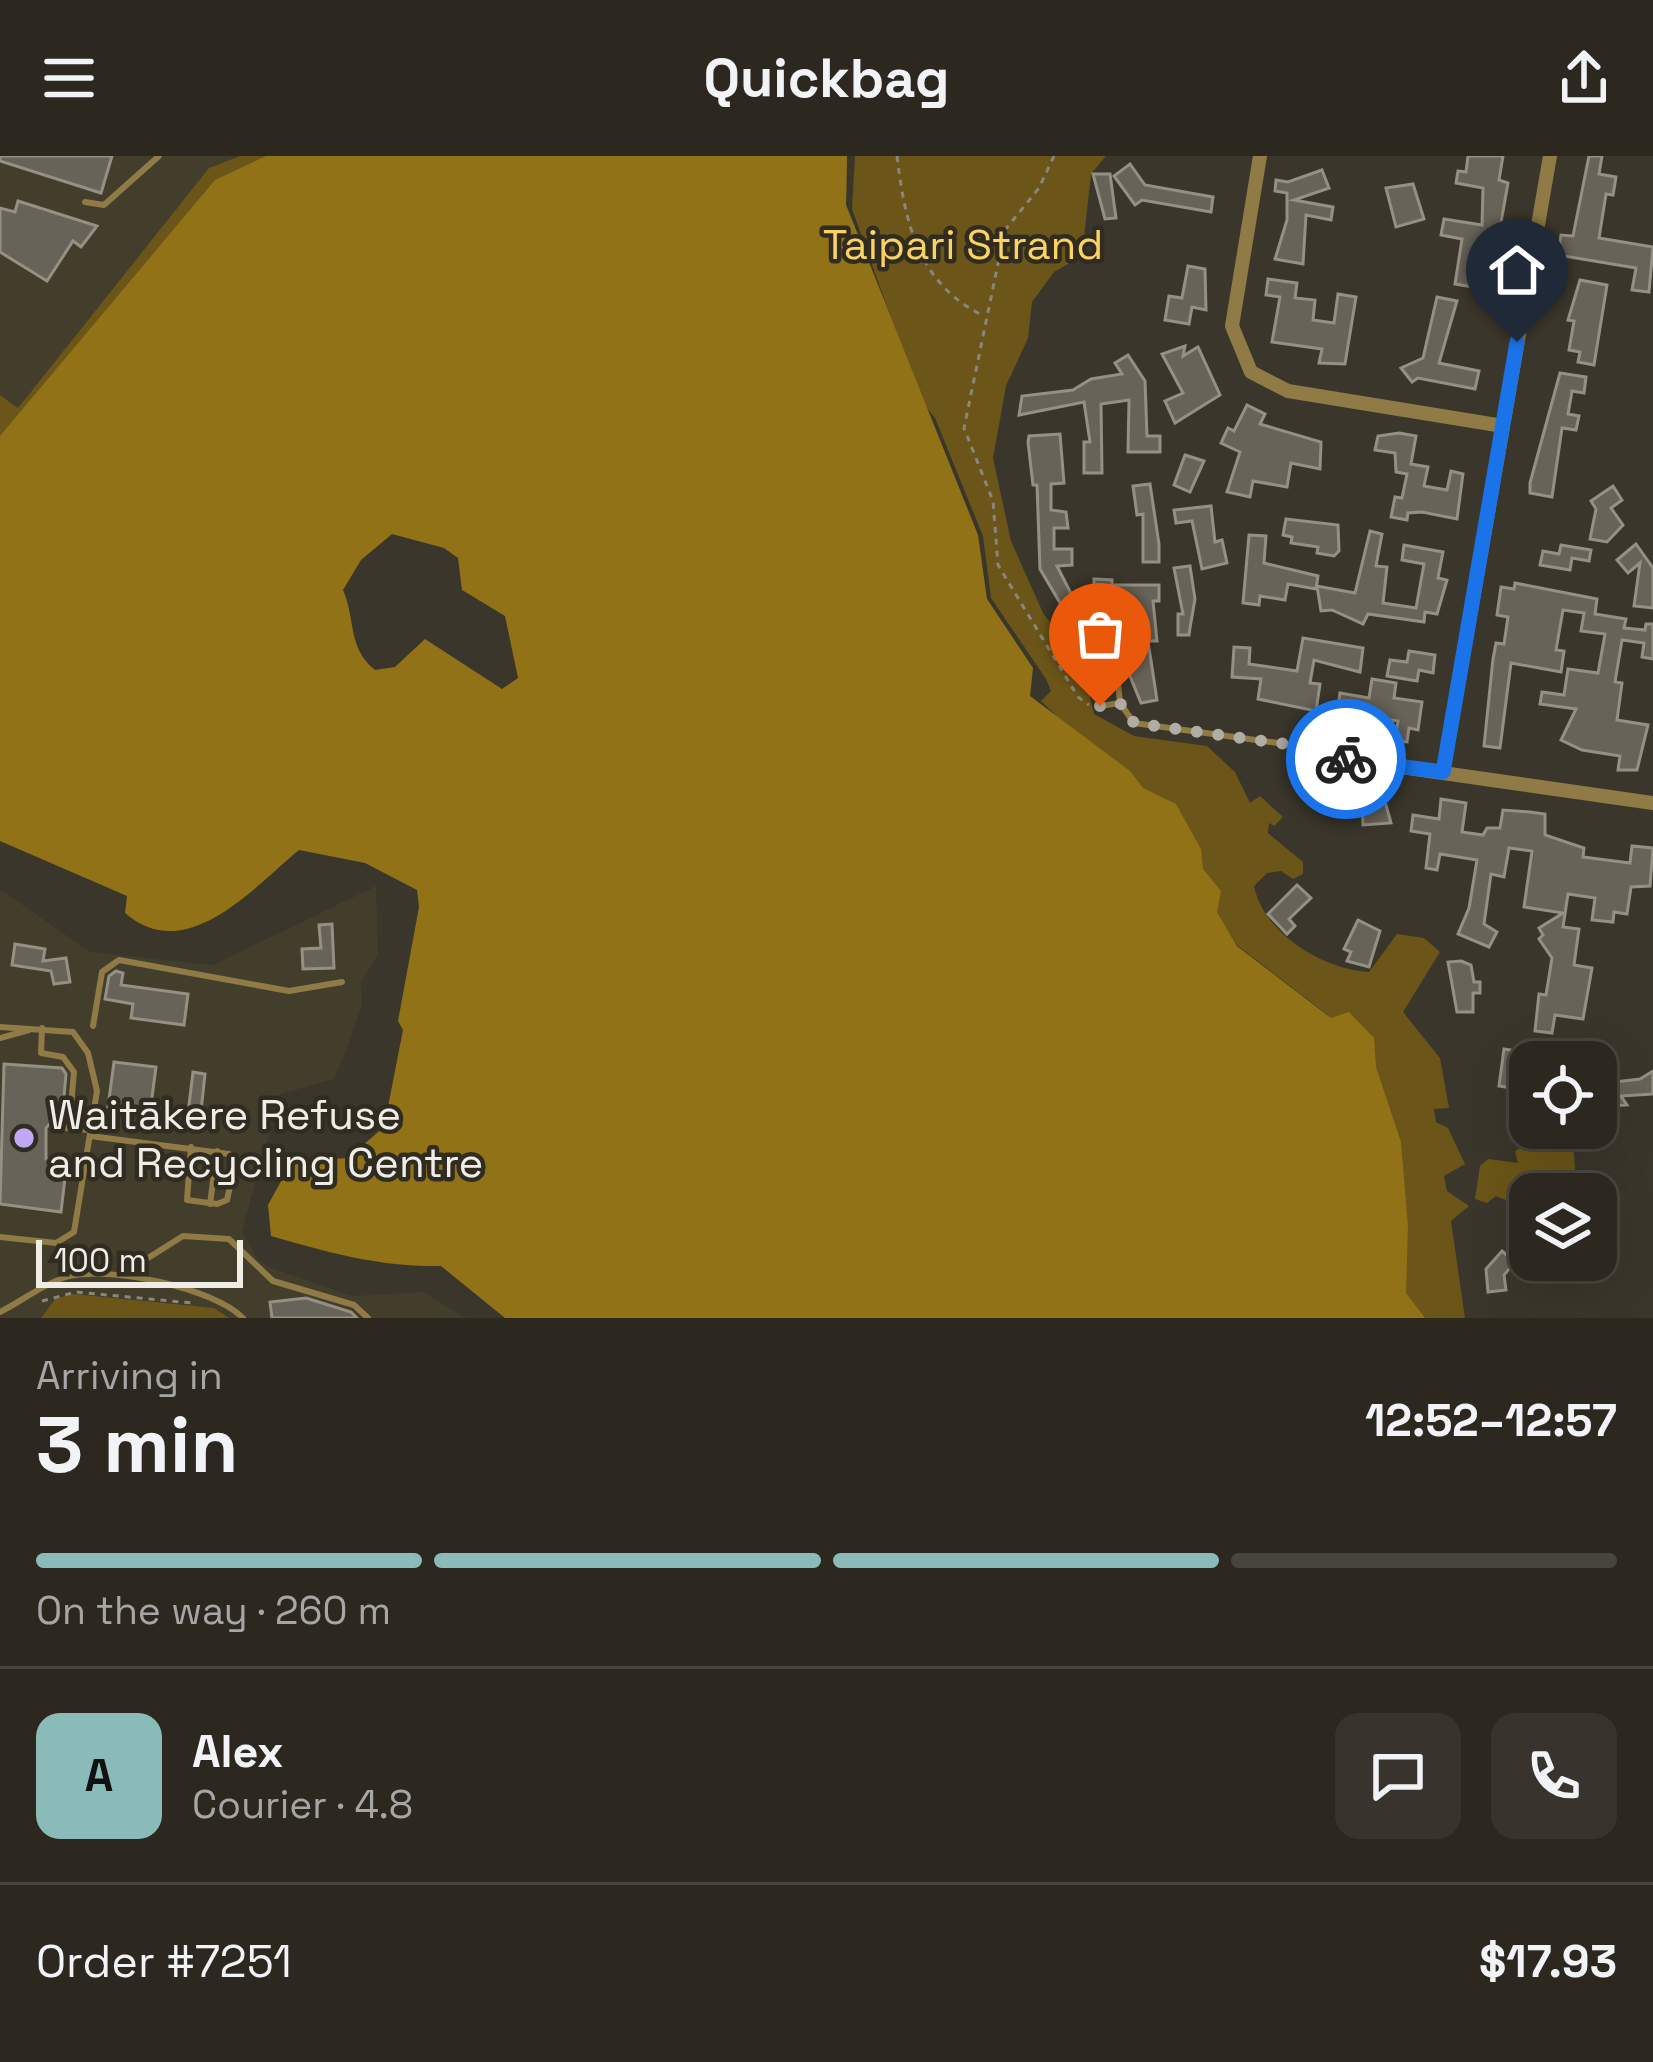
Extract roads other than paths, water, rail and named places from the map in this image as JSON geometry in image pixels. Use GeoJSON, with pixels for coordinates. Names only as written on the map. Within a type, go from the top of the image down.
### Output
{"type":"FeatureCollection","features":[{"type":"Feature","properties":{"kind":"street"},"geometry":{"type":"LineString","coordinates":[[1260,156],[1232,326],[1251,372],[1288,391],[1503,426]]}},
{"type":"Feature","properties":{"kind":"street"},"geometry":{"type":"LineString","coordinates":[[1443,772],[1550,156]]}},
{"type":"Feature","properties":{"kind":"street"},"geometry":{"type":"LineString","coordinates":[[1331,757],[1653,803]]}},
{"type":"Feature","properties":{"kind":"lane"},"geometry":{"type":"LineString","coordinates":[[86,202],[104,205],[159,156]]}},
{"type":"Feature","properties":{"kind":"lane"},"geometry":{"type":"LineString","coordinates":[[1118,683],[1120,703],[1134,723],[1314,748],[1331,757]]}},
{"type":"Feature","properties":{"kind":"lane"},"geometry":{"type":"LineString","coordinates":[[1097,705],[1120,703]]}},
{"type":"Feature","properties":{"kind":"lane"},"geometry":{"type":"LineString","coordinates":[[93,1026],[102,972],[118,960],[289,991],[342,982]]}},
{"type":"Feature","properties":{"kind":"lane"},"geometry":{"type":"LineString","coordinates":[[0,1237],[56,1243],[74,1232],[97,1091],[82,1039],[64,1029],[4,1027]]}},
{"type":"Feature","properties":{"kind":"lane"},"geometry":{"type":"LineString","coordinates":[[0,1038],[32,1028]]}},
{"type":"Feature","properties":{"kind":"lane"},"geometry":{"type":"LineString","coordinates":[[42,1028],[40,1053],[63,1057],[74,1072],[69,1128]]}},
{"type":"Feature","properties":{"kind":"lane"},"geometry":{"type":"LineString","coordinates":[[53,1127],[69,1128],[217,1151],[232,1157],[227,1200],[210,1204],[185,1196],[191,1147]]}},
{"type":"Feature","properties":{"kind":"lane"},"geometry":{"type":"LineString","coordinates":[[210,1204],[217,1151]]}},
{"type":"Feature","properties":{"kind":"lane"},"geometry":{"type":"LineString","coordinates":[[122,1275],[184,1236],[229,1239],[273,1281],[359,1306],[368,1318]]}},
{"type":"Feature","properties":{"kind":"lane"},"geometry":{"type":"LineString","coordinates":[[0,1312],[68,1276],[122,1275],[222,1300],[243,1318]]}},
{"type":"Feature","properties":{"kind":"place","name":"Waitākere Refuse and Recycling Centre"},"geometry":{"type":"Point","coordinates":[24,1138]}},
{"type":"Feature","properties":{"kind":"park label","name":"Taipari Strand"},"geometry":{"type":"Point","coordinates":[963,244]}}]}
